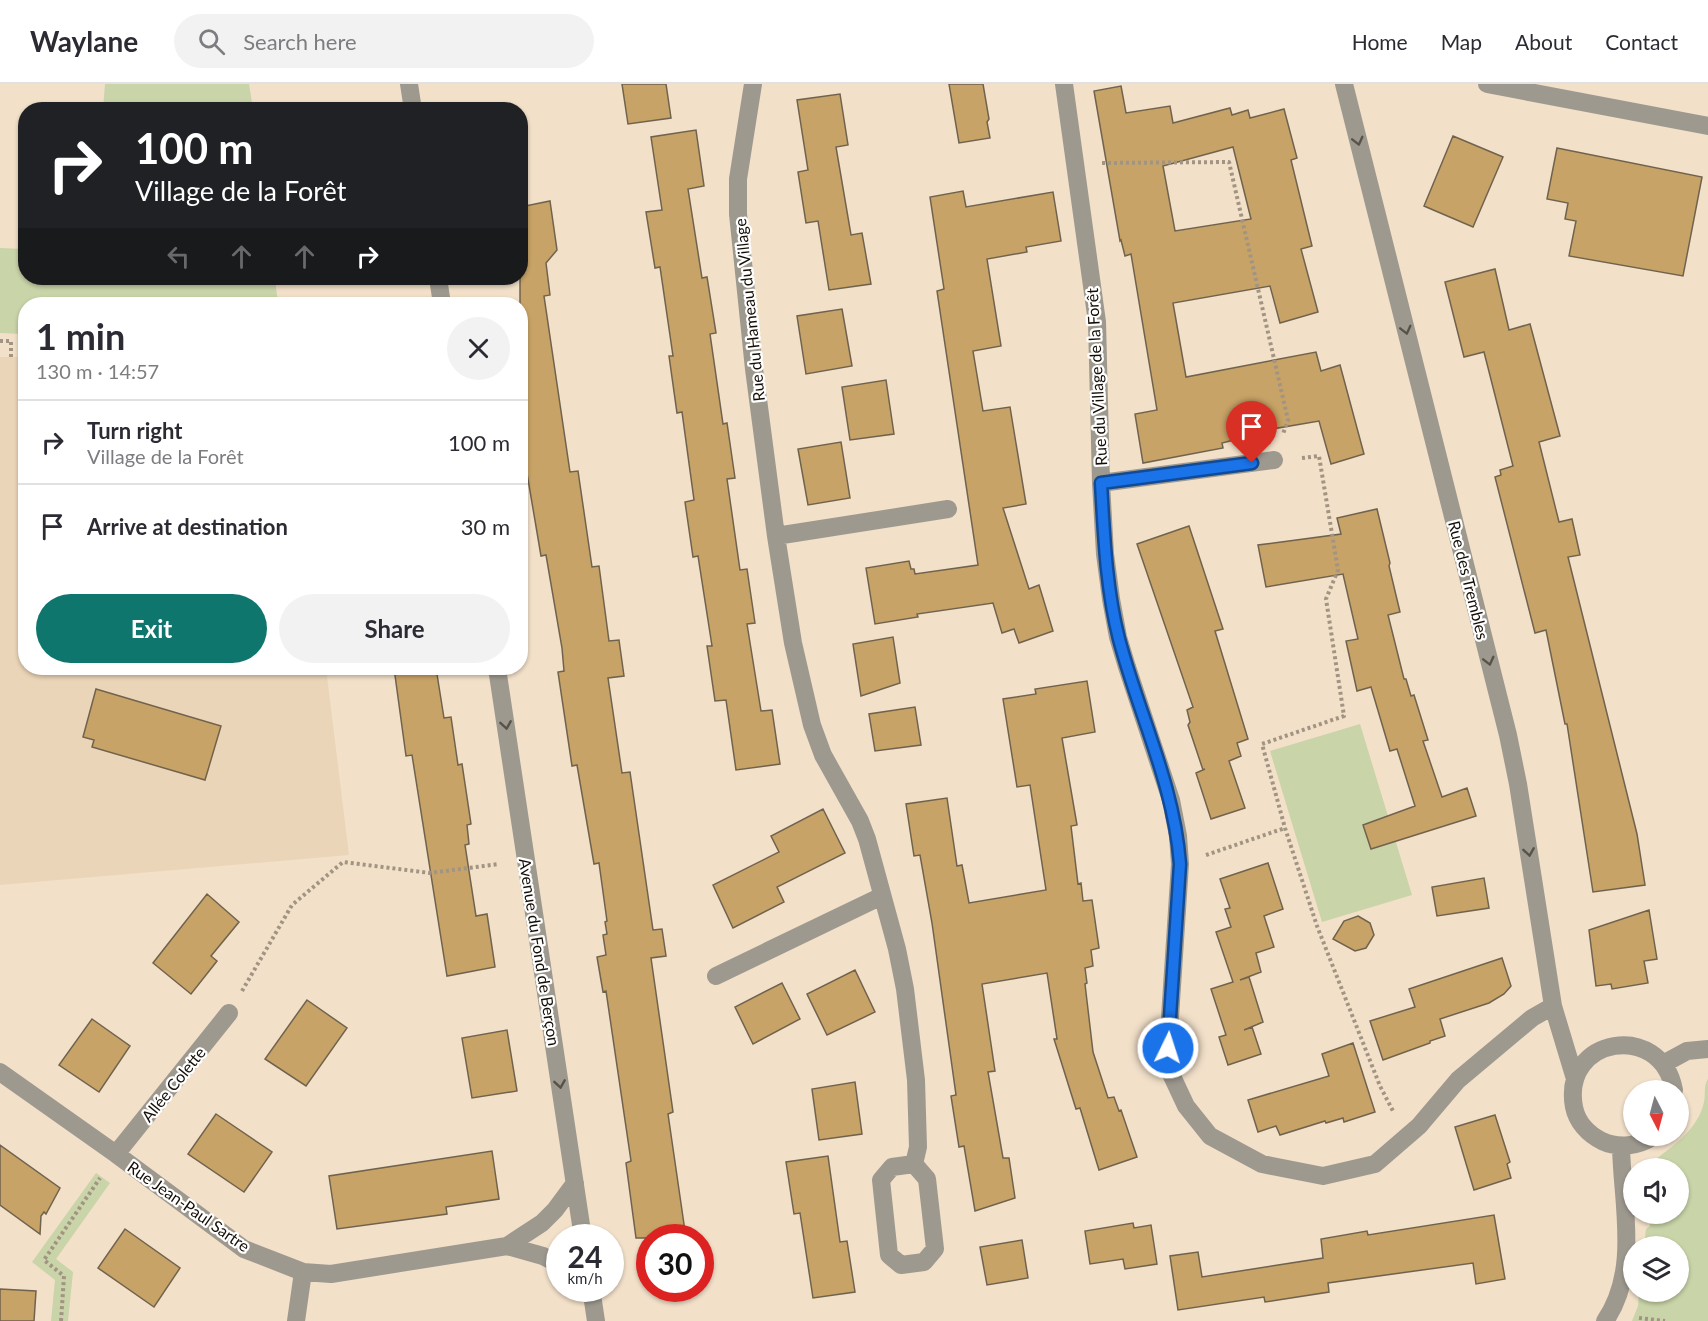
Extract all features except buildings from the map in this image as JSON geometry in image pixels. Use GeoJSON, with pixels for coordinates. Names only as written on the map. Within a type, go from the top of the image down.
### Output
{"type":"FeatureCollection","features":[{"type":"Feature","properties":{"kind":"street"},"geometry":{"type":"LineString","coordinates":[[409,84],[411,102]]}},
{"type":"Feature","properties":{"kind":"street","name":"Rue du Hameau du Village"},"geometry":{"type":"LineString","coordinates":[[753,84],[738,179],[738,214],[754,369],[776,536],[794,643],[812,726],[823,755],[860,821],[867,839],[897,949],[905,989],[916,1080],[918,1147],[914,1164]]}},
{"type":"Feature","properties":{"kind":"street","name":"Rue du Village de la Forêt"},"geometry":{"type":"LineString","coordinates":[[1064,84],[1097,322],[1105,554],[1118,637],[1171,800],[1178,837],[1180,864],[1168,1048],[1171,1074],[1186,1106],[1210,1136],[1262,1164],[1323,1176],[1375,1164],[1419,1126],[1458,1080],[1532,1018],[1553,1006]]}},
{"type":"Feature","properties":{"kind":"street","name":"Rue des Trembles"},"geometry":{"type":"LineString","coordinates":[[1344,84],[1508,735],[1518,784],[1553,1006],[1575,1079],[1572,1096],[1575,1112],[1583,1127],[1594,1137],[1606,1143],[1621,1146]]}},
{"type":"Feature","properties":{"kind":"street"},"geometry":{"type":"LineString","coordinates":[[1487,84],[1587,93],[1708,126]]}},
{"type":"Feature","properties":{"kind":"street"},"geometry":{"type":"LineString","coordinates":[[1101,483],[1274,460]]}},
{"type":"Feature","properties":{"kind":"street"},"geometry":{"type":"LineString","coordinates":[[776,536],[948,509]]}},
{"type":"Feature","properties":{"kind":"street","name":"Avenue du Fond de Berçon"},"geometry":{"type":"LineString","coordinates":[[498,675],[582,1224]]}},
{"type":"Feature","properties":{"kind":"street"},"geometry":{"type":"LineString","coordinates":[[716,976],[882,896]]}},
{"type":"Feature","properties":{"kind":"street","name":"Allée Colette"},"geometry":{"type":"LineString","coordinates":[[116,1154],[229,1013]]}},
{"type":"Feature","properties":{"kind":"street"},"geometry":{"type":"LineString","coordinates":[[1575,1079],[1581,1066],[1593,1054],[1607,1047],[1622,1044],[1652,1053],[1663,1064],[1672,1080]]}},
{"type":"Feature","properties":{"kind":"street"},"geometry":{"type":"LineString","coordinates":[[1663,1064],[1687,1051],[1708,1049]]}},
{"type":"Feature","properties":{"kind":"street","name":"Rue Jean-Paul Sartre"},"geometry":{"type":"LineString","coordinates":[[0,1072],[244,1248],[303,1272],[331,1274],[507,1246]]}},
{"type":"Feature","properties":{"kind":"street"},"geometry":{"type":"LineString","coordinates":[[1605,1321],[1620,1287],[1626,1254],[1621,1146]]}},
{"type":"Feature","properties":{"kind":"street"},"geometry":{"type":"LineString","coordinates":[[914,1164],[927,1179],[935,1249],[924,1262],[902,1265],[889,1255],[881,1180],[892,1167],[914,1164]]}},
{"type":"Feature","properties":{"kind":"street"},"geometry":{"type":"LineString","coordinates":[[507,1246],[542,1223],[575,1183]]}},
{"type":"Feature","properties":{"kind":"street"},"geometry":{"type":"LineString","coordinates":[[507,1246],[546,1258]]}},
{"type":"Feature","properties":{"kind":"street"},"geometry":{"type":"LineString","coordinates":[[296,1321],[303,1272]]}},
{"type":"Feature","properties":{"kind":"street"},"geometry":{"type":"LineString","coordinates":[[593,1302],[596,1321]]}},
{"type":"Feature","properties":{"kind":"path"},"geometry":{"type":"LineString","coordinates":[[1075,163],[1229,162],[1288,420],[1274,460],[1319,456],[1338,570],[1326,599],[1344,716],[1262,744],[1285,828],[1317,926],[1380,1086],[1406,1138]]}},
{"type":"Feature","properties":{"kind":"path"},"geometry":{"type":"LineString","coordinates":[[0,341],[11,341],[11,357]]}},
{"type":"Feature","properties":{"kind":"path"},"geometry":{"type":"LineString","coordinates":[[1180,864],[1285,828]]}},
{"type":"Feature","properties":{"kind":"path"},"geometry":{"type":"LineString","coordinates":[[229,1013],[292,905],[343,862],[430,873],[526,860]]}},
{"type":"Feature","properties":{"kind":"path"},"geometry":{"type":"LineString","coordinates":[[61,1321],[64,1276],[44,1260],[116,1154]]}},
{"type":"Feature","properties":{"kind":"path"},"geometry":{"type":"LineString","coordinates":[[1637,1318],[1665,1321]]}},
{"type":"Feature","properties":{"kind":"shaded area"},"geometry":{"type":"Polygon","coordinates":[[[0,357],[18,357],[18,675],[327,675],[349,855],[0,885],[0,357]]]}},
{"type":"Feature","properties":{"kind":"green space"},"geometry":{"type":"Polygon","coordinates":[[[105,84],[249,84],[252,102],[104,102],[105,84]]]}},
{"type":"Feature","properties":{"kind":"green space"},"geometry":{"type":"Polygon","coordinates":[[[0,248],[18,249],[18,285],[276,285],[277,297],[18,297],[18,334],[0,333],[0,248]]]}},
{"type":"Feature","properties":{"kind":"green space"},"geometry":{"type":"Polygon","coordinates":[[[1360,724],[1412,895],[1322,922],[1270,751],[1360,724]]]}},
{"type":"Feature","properties":{"kind":"green space"},"geometry":{"type":"Polygon","coordinates":[[[1708,1079],[1708,1321],[1632,1321],[1638,1302],[1689,1302],[1689,1236],[1645,1236],[1650,1224],[1689,1224],[1689,1158],[1657,1158],[1673,1146],[1689,1146],[1689,1130],[1701,1111],[1708,1079]]]}},
{"type":"Feature","properties":{"kind":"green space"},"geometry":{"type":"Polygon","coordinates":[[[96,1173],[110,1183],[56,1259],[73,1272],[68,1321],[51,1321],[55,1280],[32,1262],[96,1173]]]}},
{"type":"Feature","properties":{"kind":"route"},"geometry":{"type":"LineString","coordinates":[[1168,1048],[1180,864],[1178,837],[1171,800],[1118,637],[1105,554],[1101,483],[1252,463]]}}]}
